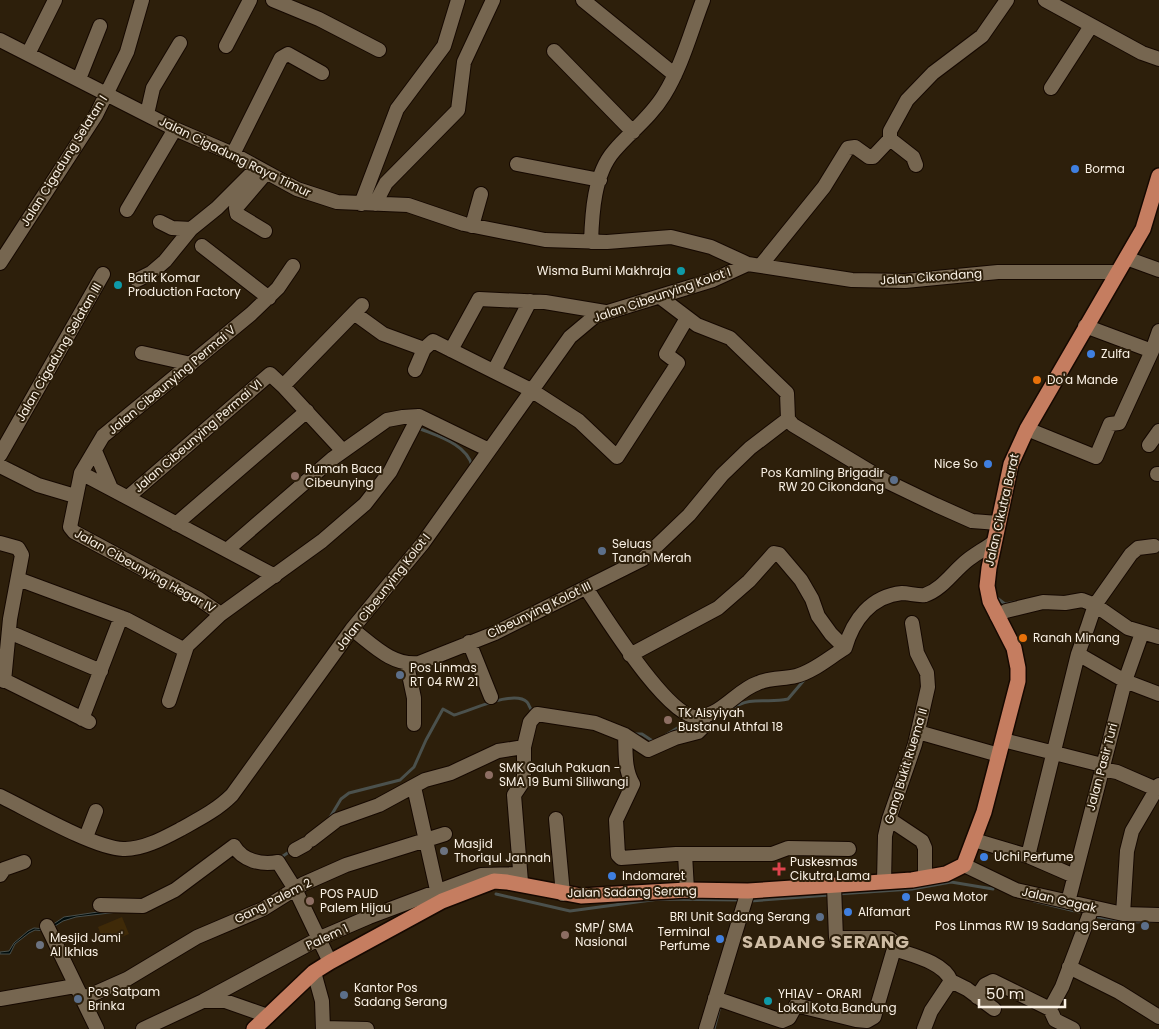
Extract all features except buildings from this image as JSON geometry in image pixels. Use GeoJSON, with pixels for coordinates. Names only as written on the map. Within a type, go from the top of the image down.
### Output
{"type":"FeatureCollection","features":[{"type":"Feature","properties":{"kind":"main road","name":"Jalan Cikutra Barat"},"geometry":{"type":"LineString","coordinates":[[964,865],[984,812],[1015,697],[1018,668],[1014,648],[990,601],[987,586],[991,544],[998,523],[1011,464],[1027,429],[1116,272],[1143,229],[1159,176]]}},
{"type":"Feature","properties":{"kind":"main road","name":"Jalan Sadang Serang"},"geometry":{"type":"LineString","coordinates":[[254,1029],[314,972],[330,962],[442,901],[494,881],[521,879],[563,894],[581,896],[687,890],[748,891],[924,878],[946,874],[964,865]]}},
{"type":"Feature","properties":{"kind":"street"},"geometry":{"type":"LineString","coordinates":[[28,54],[55,0]]}},
{"type":"Feature","properties":{"kind":"street","name":"Jalan Cigadung Selatan I"},"geometry":{"type":"LineString","coordinates":[[0,263],[96,115],[127,52],[142,0]]}},
{"type":"Feature","properties":{"kind":"street"},"geometry":{"type":"LineString","coordinates":[[226,46],[250,0]]}},
{"type":"Feature","properties":{"kind":"street"},"geometry":{"type":"LineString","coordinates":[[273,0],[319,19],[352,38],[379,50]]}},
{"type":"Feature","properties":{"kind":"street"},"geometry":{"type":"LineString","coordinates":[[361,204],[397,109],[444,46],[458,0]]}},
{"type":"Feature","properties":{"kind":"street"},"geometry":{"type":"LineString","coordinates":[[375,204],[386,184],[458,110],[462,92],[461,74],[464,62],[493,0]]}},
{"type":"Feature","properties":{"kind":"street"},"geometry":{"type":"LineString","coordinates":[[583,0],[675,75]]}},
{"type":"Feature","properties":{"kind":"street"},"geometry":{"type":"LineString","coordinates":[[590,242],[600,180],[606,162],[656,108],[675,75],[703,0]]}},
{"type":"Feature","properties":{"kind":"street"},"geometry":{"type":"LineString","coordinates":[[755,264],[824,188],[848,148],[851,146],[855,147],[872,158],[890,139],[890,131],[907,100],[933,73],[982,36],[1007,0]]}},
{"type":"Feature","properties":{"kind":"street"},"geometry":{"type":"LineString","coordinates":[[1044,0],[1091,26],[1159,59]]}},
{"type":"Feature","properties":{"kind":"street"},"geometry":{"type":"LineString","coordinates":[[78,79],[100,26]]}},
{"type":"Feature","properties":{"kind":"street"},"geometry":{"type":"LineString","coordinates":[[1052,88],[1091,26]]}},
{"type":"Feature","properties":{"kind":"street","name":"Jalan Cigadung Raya Timur"},"geometry":{"type":"LineString","coordinates":[[0,40],[107,92],[175,128],[233,154],[297,189],[318,197],[337,202],[408,205],[472,226],[545,240],[590,242],[671,237],[711,247],[755,264]]}},
{"type":"Feature","properties":{"kind":"street"},"geometry":{"type":"LineString","coordinates":[[147,114],[153,88],[180,43]]}},
{"type":"Feature","properties":{"kind":"street"},"geometry":{"type":"LineString","coordinates":[[554,51],[633,132]]}},
{"type":"Feature","properties":{"kind":"street"},"geometry":{"type":"LineString","coordinates":[[233,154],[281,58],[288,54],[294,56],[322,73]]}},
{"type":"Feature","properties":{"kind":"street"},"geometry":{"type":"LineString","coordinates":[[127,210],[175,128]]}},
{"type":"Feature","properties":{"kind":"street"},"geometry":{"type":"LineString","coordinates":[[890,139],[913,157],[916,165]]}},
{"type":"Feature","properties":{"kind":"street"},"geometry":{"type":"LineString","coordinates":[[518,164],[600,180]]}},
{"type":"Feature","properties":{"kind":"street"},"geometry":{"type":"LineString","coordinates":[[137,280],[151,273],[166,261],[191,229],[262,170]]}},
{"type":"Feature","properties":{"kind":"street"},"geometry":{"type":"LineString","coordinates":[[262,170],[236,208],[237,214],[265,231]]}},
{"type":"Feature","properties":{"kind":"street"},"geometry":{"type":"LineString","coordinates":[[472,226],[481,194]]}},
{"type":"Feature","properties":{"kind":"street"},"geometry":{"type":"LineString","coordinates":[[160,222],[172,228],[191,229]]}},
{"type":"Feature","properties":{"kind":"street"},"geometry":{"type":"LineString","coordinates":[[202,246],[269,298]]}},
{"type":"Feature","properties":{"kind":"street"},"geometry":{"type":"LineString","coordinates":[[1126,258],[1159,270]]}},
{"type":"Feature","properties":{"kind":"street","name":"Jalan Cikondang"},"geometry":{"type":"LineString","coordinates":[[755,264],[816,276],[886,281],[998,272],[1116,272]]}},
{"type":"Feature","properties":{"kind":"street","name":"Jalan Cibeunying Kolot I"},"geometry":{"type":"LineString","coordinates":[[0,796],[110,847],[132,849],[171,834],[220,806],[232,795],[352,629],[423,543],[570,337],[588,320],[605,312],[660,297],[755,264]]}},
{"type":"Feature","properties":{"kind":"street","name":"Jalan Cibeunying Permai V"},"geometry":{"type":"LineString","coordinates":[[70,527],[81,473],[104,436],[269,298],[292,266]]}},
{"type":"Feature","properties":{"kind":"street","name":"Jalan Cigadung Selatan III"},"geometry":{"type":"LineString","coordinates":[[0,456],[103,274]]}},
{"type":"Feature","properties":{"kind":"street"},"geometry":{"type":"LineString","coordinates":[[660,297],[697,325],[730,338],[787,393],[788,419],[803,432],[886,481],[958,516],[972,521],[998,523]]}},
{"type":"Feature","properties":{"kind":"street"},"geometry":{"type":"LineString","coordinates":[[451,350],[477,299],[530,301],[605,312]]}},
{"type":"Feature","properties":{"kind":"street"},"geometry":{"type":"LineString","coordinates":[[494,372],[530,301]]}},
{"type":"Feature","properties":{"kind":"street"},"geometry":{"type":"LineString","coordinates":[[343,451],[284,386],[358,309],[384,334],[424,349]]}},
{"type":"Feature","properties":{"kind":"street"},"geometry":{"type":"LineString","coordinates":[[415,370],[424,349],[433,340],[531,390],[578,421],[617,457],[678,363],[666,354],[687,318]]}},
{"type":"Feature","properties":{"kind":"street"},"geometry":{"type":"LineString","coordinates":[[1085,326],[1152,351]]}},
{"type":"Feature","properties":{"kind":"street"},"geometry":{"type":"LineString","coordinates":[[1027,429],[1096,457],[1110,424],[1120,423],[1159,331]]}},
{"type":"Feature","properties":{"kind":"street"},"geometry":{"type":"LineString","coordinates":[[142,353],[191,364]]}},
{"type":"Feature","properties":{"kind":"street","name":"Jalan Cibeunying Permai VI"},"geometry":{"type":"LineString","coordinates":[[128,497],[267,376],[272,375],[284,386]]}},
{"type":"Feature","properties":{"kind":"street"},"geometry":{"type":"LineString","coordinates":[[176,524],[307,411]]}},
{"type":"Feature","properties":{"kind":"street"},"geometry":{"type":"LineString","coordinates":[[169,701],[184,650],[221,614],[322,541],[364,504],[390,472],[419,416]]}},
{"type":"Feature","properties":{"kind":"street"},"geometry":{"type":"LineString","coordinates":[[227,550],[343,451],[387,420],[419,416],[489,450]]}},
{"type":"Feature","properties":{"kind":"street","name":"Cibeunying Kolot III"},"geometry":{"type":"LineString","coordinates":[[407,665],[419,663],[495,633],[643,559],[689,515],[722,475],[750,448],[788,419]]}},
{"type":"Feature","properties":{"kind":"street"},"geometry":{"type":"LineString","coordinates":[[1149,445],[1159,431]]}},
{"type":"Feature","properties":{"kind":"street"},"geometry":{"type":"LineString","coordinates":[[95,451],[110,486]]}},
{"type":"Feature","properties":{"kind":"street"},"geometry":{"type":"LineString","coordinates":[[0,466],[38,485],[75,496]]}},
{"type":"Feature","properties":{"kind":"street"},"geometry":{"type":"LineString","coordinates":[[81,473],[110,486],[176,524],[275,576]]}},
{"type":"Feature","properties":{"kind":"street","name":"Jalan Cibeunying Hegar IV"},"geometry":{"type":"LineString","coordinates":[[70,527],[74,532],[199,599],[221,614]]}},
{"type":"Feature","properties":{"kind":"street"},"geometry":{"type":"LineString","coordinates":[[0,543],[21,551],[2,680],[86,721],[101,671],[121,618]]}},
{"type":"Feature","properties":{"kind":"street"},"geometry":{"type":"LineString","coordinates":[[586,588],[630,655],[685,714],[701,717],[730,702],[744,689],[759,682],[798,676],[845,648],[851,628],[857,619],[879,600],[890,595],[904,593],[924,595],[942,585],[970,558],[991,544]]}},
{"type":"Feature","properties":{"kind":"street"},"geometry":{"type":"LineString","coordinates":[[1028,856],[1056,752],[1078,654],[1095,605],[1130,554],[1138,548],[1157,549]]}},
{"type":"Feature","properties":{"kind":"street"},"geometry":{"type":"LineString","coordinates":[[630,655],[718,608],[749,581],[774,553],[779,554],[801,580],[812,599],[818,616],[831,634],[845,648]]}},
{"type":"Feature","properties":{"kind":"street"},"geometry":{"type":"LineString","coordinates":[[18,579],[121,618],[184,650]]}},
{"type":"Feature","properties":{"kind":"street"},"geometry":{"type":"LineString","coordinates":[[997,616],[1006,611],[1043,602],[1065,603],[1082,600],[1095,605],[1117,621],[1142,633],[1159,637]]}},
{"type":"Feature","properties":{"kind":"street","name":"Gang Bukit Ruema II"},"geometry":{"type":"LineString","coordinates":[[884,882],[885,836],[925,705],[927,673],[916,653],[912,623]]}},
{"type":"Feature","properties":{"kind":"street"},"geometry":{"type":"LineString","coordinates":[[352,629],[391,659],[407,665],[414,702],[414,724]]}},
{"type":"Feature","properties":{"kind":"street"},"geometry":{"type":"LineString","coordinates":[[9,632],[101,671]]}},
{"type":"Feature","properties":{"kind":"street","name":"Jalan Pasir Turi"},"geometry":{"type":"LineString","coordinates":[[1068,902],[1125,681],[1142,633]]}},
{"type":"Feature","properties":{"kind":"street"},"geometry":{"type":"LineString","coordinates":[[469,642],[490,697]]}},
{"type":"Feature","properties":{"kind":"street"},"geometry":{"type":"LineString","coordinates":[[1078,654],[1125,681],[1159,694]]}},
{"type":"Feature","properties":{"kind":"street"},"geometry":{"type":"LineString","coordinates":[[521,879],[514,795],[524,780],[524,747],[530,722],[537,714],[595,723],[625,735],[644,748],[652,749],[702,730],[704,726],[701,717]]}},
{"type":"Feature","properties":{"kind":"street"},"geometry":{"type":"LineString","coordinates":[[918,732],[999,755]]}},
{"type":"Feature","properties":{"kind":"street"},"geometry":{"type":"LineString","coordinates":[[625,735],[625,764],[627,774],[633,784],[616,820],[618,855],[621,858],[685,854],[772,854],[788,848],[849,849]]}},
{"type":"Feature","properties":{"kind":"street"},"geometry":{"type":"LineString","coordinates":[[1003,740],[1056,752],[1158,787],[1141,814],[1130,838],[1127,851],[1123,914]]}},
{"type":"Feature","properties":{"kind":"street"},"geometry":{"type":"LineString","coordinates":[[304,844],[337,820],[379,805],[425,780],[452,773],[498,751],[524,747]]}},
{"type":"Feature","properties":{"kind":"street"},"geometry":{"type":"LineString","coordinates":[[414,787],[437,890]]}},
{"type":"Feature","properties":{"kind":"street"},"geometry":{"type":"LineString","coordinates":[[86,837],[96,811]]}},
{"type":"Feature","properties":{"kind":"street"},"geometry":{"type":"LineString","coordinates":[[556,819],[563,894]]}},
{"type":"Feature","properties":{"kind":"street"},"geometry":{"type":"LineString","coordinates":[[889,819],[922,841],[925,848],[924,878]]}},
{"type":"Feature","properties":{"kind":"street","name":"Gang Palem 2"},"geometry":{"type":"LineString","coordinates":[[82,999],[127,979],[197,937],[263,909],[295,889],[346,866],[445,834]]}},
{"type":"Feature","properties":{"kind":"street"},"geometry":{"type":"LineString","coordinates":[[974,840],[1028,856],[1074,876]]}},
{"type":"Feature","properties":{"kind":"street"},"geometry":{"type":"LineString","coordinates":[[100,905],[143,906],[175,890],[236,850],[258,863],[278,862],[295,889],[330,962]]}},
{"type":"Feature","properties":{"kind":"street"},"geometry":{"type":"LineString","coordinates":[[685,854],[687,890]]}},
{"type":"Feature","properties":{"kind":"street"},"geometry":{"type":"LineString","coordinates":[[0,875],[4,869],[24,862]]}},
{"type":"Feature","properties":{"kind":"street","name":"Jalan Gagak"},"geometry":{"type":"LineString","coordinates":[[964,865],[1016,890],[1123,914],[1159,915]]}},
{"type":"Feature","properties":{"kind":"street","name":"Palem 1"},"geometry":{"type":"LineString","coordinates":[[144,1029],[203,1001],[320,938],[437,890],[481,875],[521,879]]}},
{"type":"Feature","properties":{"kind":"street"},"geometry":{"type":"LineString","coordinates":[[715,998],[782,1021],[789,1018],[796,1005],[867,1021],[874,1017],[894,949],[894,942],[888,938],[836,938],[834,886]]}},
{"type":"Feature","properties":{"kind":"street"},"geometry":{"type":"LineString","coordinates":[[706,1029],[748,891]]}},
{"type":"Feature","properties":{"kind":"street"},"geometry":{"type":"LineString","coordinates":[[1052,1019],[1069,967],[1092,908]]}},
{"type":"Feature","properties":{"kind":"street"},"geometry":{"type":"LineString","coordinates":[[49,930],[97,1029]]}},
{"type":"Feature","properties":{"kind":"street"},"geometry":{"type":"LineString","coordinates":[[894,949],[932,964],[948,975],[951,981],[994,1009]]}},
{"type":"Feature","properties":{"kind":"street"},"geometry":{"type":"LineString","coordinates":[[1069,967],[1119,992],[1159,1017]]}},
{"type":"Feature","properties":{"kind":"street"},"geometry":{"type":"LineString","coordinates":[[314,972],[322,1001],[323,1028],[367,1029]]}},
{"type":"Feature","properties":{"kind":"street"},"geometry":{"type":"LineString","coordinates":[[924,1029],[932,1011],[951,981]]}},
{"type":"Feature","properties":{"kind":"street"},"geometry":{"type":"LineString","coordinates":[[977,997],[985,985],[993,981],[1052,1019],[1073,1029]]}},
{"type":"Feature","properties":{"kind":"street"},"geometry":{"type":"LineString","coordinates":[[0,999],[75,986]]}},
{"type":"Feature","properties":{"kind":"street"},"geometry":{"type":"LineString","coordinates":[[203,1001],[225,1001],[268,1016]]}},
{"type":"Feature","properties":{"kind":"shaded area"},"geometry":{"type":"Polygon","coordinates":[[[233,853],[169,899],[142,913],[118,912],[76,917],[63,921],[47,931],[35,930],[15,944],[10,954],[0,954],[0,952],[9,951],[14,943],[28,931],[34,928],[46,929],[64,917],[118,909],[142,910],[233,853]]]}},
{"type":"Feature","properties":{"kind":"shaded area"},"geometry":{"type":"Polygon","coordinates":[[[122,917],[129,934],[104,944],[98,927],[122,917]]]}},
{"type":"Feature","properties":{"kind":"waterway"},"geometry":{"type":"LineString","coordinates":[[418,428],[458,446],[469,458],[472,466]]}},
{"type":"Feature","properties":{"kind":"waterway"},"geometry":{"type":"LineString","coordinates":[[997,598],[1005,604],[1015,602]]}},
{"type":"Feature","properties":{"kind":"waterway"},"geometry":{"type":"LineString","coordinates":[[986,608],[999,634]]}},
{"type":"Feature","properties":{"kind":"waterway"},"geometry":{"type":"LineString","coordinates":[[730,709],[746,702],[788,699],[805,679]]}},
{"type":"Feature","properties":{"kind":"waterway"},"geometry":{"type":"LineString","coordinates":[[329,819],[341,799],[349,793],[400,780],[414,767],[443,709],[454,715],[502,699],[512,698],[527,702],[533,711]]}},
{"type":"Feature","properties":{"kind":"waterway"},"geometry":{"type":"LineString","coordinates":[[666,735],[679,727],[700,723]]}},
{"type":"Feature","properties":{"kind":"waterway"},"geometry":{"type":"LineString","coordinates":[[634,734],[642,734],[654,742]]}},
{"type":"Feature","properties":{"kind":"waterway"},"geometry":{"type":"LineString","coordinates":[[280,858],[292,850]]}},
{"type":"Feature","properties":{"kind":"waterway"},"geometry":{"type":"LineString","coordinates":[[837,894],[912,889],[951,882],[993,889]]}},
{"type":"Feature","properties":{"kind":"waterway"},"geometry":{"type":"LineString","coordinates":[[496,894],[570,911],[659,899],[740,900]]}},
{"type":"Feature","properties":{"kind":"waterway"},"geometry":{"type":"LineString","coordinates":[[750,901],[829,895]]}},
{"type":"Feature","properties":{"kind":"waterway"},"geometry":{"type":"LineString","coordinates":[[1034,901],[1079,912]]}},
{"type":"Feature","properties":{"kind":"waterway"},"geometry":{"type":"LineString","coordinates":[[1098,917],[1134,922],[1157,921]]}},
{"type":"Feature","properties":{"kind":"waterway"},"geometry":{"type":"LineString","coordinates":[[714,1029],[720,1006]]}},
{"type":"Feature","properties":{"kind":"place","name":"Borma"},"geometry":{"type":"Point","coordinates":[1075,169]}},
{"type":"Feature","properties":{"kind":"place","name":"Wisma Bumi Makhraja"},"geometry":{"type":"Point","coordinates":[681,271]}},
{"type":"Feature","properties":{"kind":"place","name":"Batik Komar Production Factory"},"geometry":{"type":"Point","coordinates":[118,285]}},
{"type":"Feature","properties":{"kind":"place","name":"Zulfa"},"geometry":{"type":"Point","coordinates":[1091,354]}},
{"type":"Feature","properties":{"kind":"place","name":"Do'a Mande"},"geometry":{"type":"Point","coordinates":[1037,380]}},
{"type":"Feature","properties":{"kind":"place","name":"Nice So"},"geometry":{"type":"Point","coordinates":[988,464]}},
{"type":"Feature","properties":{"kind":"place","name":"Rumah Baca Cibeunying"},"geometry":{"type":"Point","coordinates":[295,476]}},
{"type":"Feature","properties":{"kind":"place","name":"Pos Kamling Brigadir RW 20 Cikondang"},"geometry":{"type":"Point","coordinates":[894,480]}},
{"type":"Feature","properties":{"kind":"place","name":"Seluas Tanah Merah"},"geometry":{"type":"Point","coordinates":[602,551]}},
{"type":"Feature","properties":{"kind":"place","name":"Ranah Minang"},"geometry":{"type":"Point","coordinates":[1023,638]}},
{"type":"Feature","properties":{"kind":"place","name":"Pos Linmas RT 04 RW 21"},"geometry":{"type":"Point","coordinates":[400,675]}},
{"type":"Feature","properties":{"kind":"place","name":"TK Aisyiyah Bustanul Athfal 18"},"geometry":{"type":"Point","coordinates":[668,720]}},
{"type":"Feature","properties":{"kind":"place","name":"SMK Galuh Pakuan - SMA 19 Bumi Siliwangi"},"geometry":{"type":"Point","coordinates":[489,775]}},
{"type":"Feature","properties":{"kind":"place","name":"Masjid Thoriqul Jannah"},"geometry":{"type":"Point","coordinates":[444,851]}},
{"type":"Feature","properties":{"kind":"place","name":"Uchi Perfume"},"geometry":{"type":"Point","coordinates":[984,857]}},
{"type":"Feature","properties":{"kind":"place","name":"Puskesmas Cikutra Lama"},"geometry":{"type":"Point","coordinates":[779,869]}},
{"type":"Feature","properties":{"kind":"place","name":"Indomaret"},"geometry":{"type":"Point","coordinates":[612,876]}},
{"type":"Feature","properties":{"kind":"place","name":"Dewa Motor"},"geometry":{"type":"Point","coordinates":[906,897]}},
{"type":"Feature","properties":{"kind":"place","name":"POS PAUD Palem Hijau"},"geometry":{"type":"Point","coordinates":[310,901]}},
{"type":"Feature","properties":{"kind":"place","name":"Alfamart"},"geometry":{"type":"Point","coordinates":[848,912]}},
{"type":"Feature","properties":{"kind":"place","name":"BRI Unit Sadang Serang"},"geometry":{"type":"Point","coordinates":[820,917]}},
{"type":"Feature","properties":{"kind":"place","name":"Pos Linmas RW 19 Sadang Serang"},"geometry":{"type":"Point","coordinates":[1145,926]}},
{"type":"Feature","properties":{"kind":"place","name":"SMP/ SMA Nasional"},"geometry":{"type":"Point","coordinates":[565,935]}},
{"type":"Feature","properties":{"kind":"place","name":"Terminal Perfume"},"geometry":{"type":"Point","coordinates":[720,939]}},
{"type":"Feature","properties":{"kind":"place","name":"Mesjid Jami' Al Ikhlas"},"geometry":{"type":"Point","coordinates":[40,945]}},
{"type":"Feature","properties":{"kind":"place","name":"Kantor Pos Sadang Serang"},"geometry":{"type":"Point","coordinates":[344,995]}},
{"type":"Feature","properties":{"kind":"place","name":"Pos Satpam Brinka"},"geometry":{"type":"Point","coordinates":[78,999]}},
{"type":"Feature","properties":{"kind":"place","name":"YH1AV - ORARI Lokal Kota Bandung"},"geometry":{"type":"Point","coordinates":[768,1001]}},
{"type":"Feature","properties":{"kind":"district","name":"SADANG SERANG"},"geometry":{"type":"Point","coordinates":[826,942]}}]}
